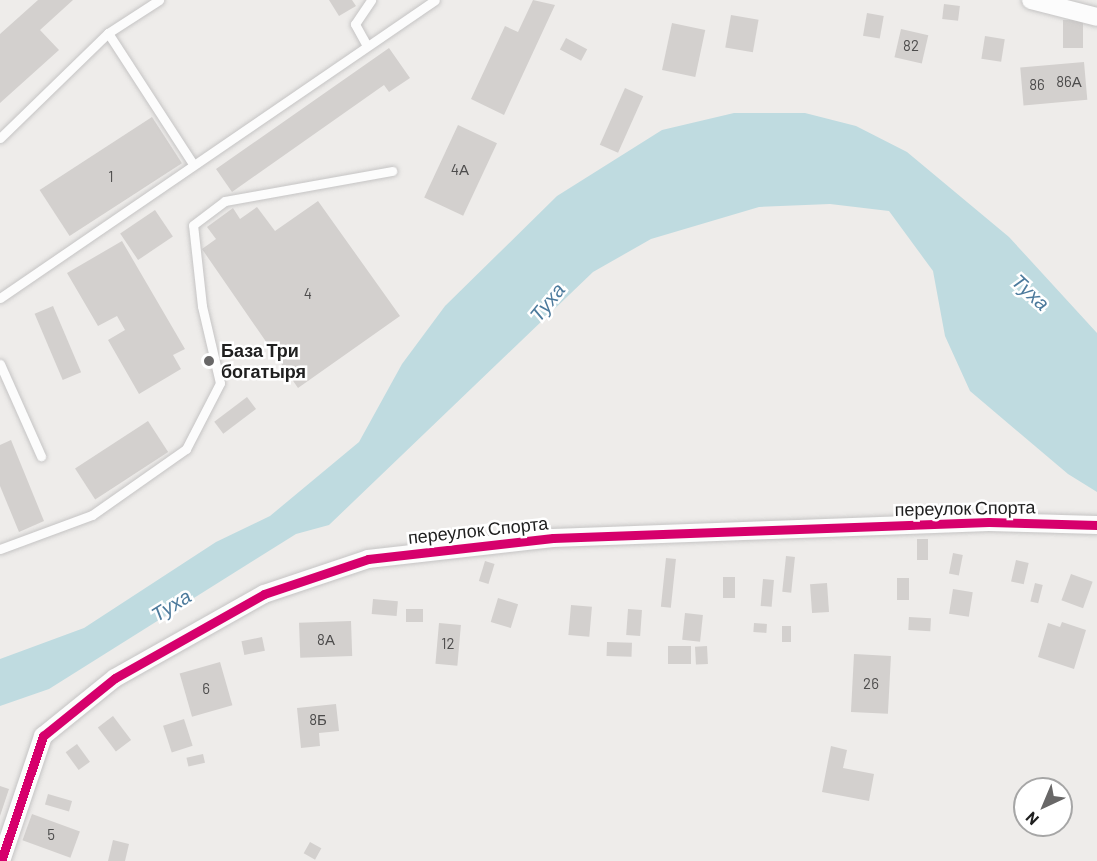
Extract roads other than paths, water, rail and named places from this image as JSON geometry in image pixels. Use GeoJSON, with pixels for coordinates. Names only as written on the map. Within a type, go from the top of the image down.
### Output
{"type":"FeatureCollection","features":[{"type":"Feature","properties":{"kind":"street"},"geometry":{"type":"LineString","coordinates":[[1031,0],[1097,17]]}},
{"type":"Feature","properties":{"kind":"street","name":"переулок Спорта"},"geometry":{"type":"LineString","coordinates":[[1,861],[43,736],[115,678],[264,594],[368,559],[553,538],[989,522],[1097,525]]}},
{"type":"Feature","properties":{"kind":"lane"},"geometry":{"type":"LineString","coordinates":[[0,138],[108,33],[159,0]]}},
{"type":"Feature","properties":{"kind":"lane"},"geometry":{"type":"LineString","coordinates":[[366,44],[356,24],[371,0]]}},
{"type":"Feature","properties":{"kind":"lane"},"geometry":{"type":"LineString","coordinates":[[0,298],[366,44],[435,0]]}},
{"type":"Feature","properties":{"kind":"lane"},"geometry":{"type":"LineString","coordinates":[[108,33],[193,164]]}},
{"type":"Feature","properties":{"kind":"lane"},"geometry":{"type":"LineString","coordinates":[[0,549],[92,515],[186,449],[220,383],[202,306],[193,225],[225,201],[392,171]]}},
{"type":"Feature","properties":{"kind":"lane"},"geometry":{"type":"LineString","coordinates":[[0,364],[41,456]]}},
{"type":"Feature","properties":{"kind":"water","name":"Туха"},"geometry":{"type":"Polygon","coordinates":[[[734,113],[805,113],[856,126],[907,152],[1009,237],[1097,333],[1097,492],[1068,474],[970,391],[945,336],[933,271],[889,211],[830,204],[759,207],[651,239],[593,272],[329,525],[296,534],[49,689],[0,706],[0,659],[84,628],[216,542],[270,516],[359,442],[402,364],[445,306],[557,196],[662,130],[734,113]]]}},
{"type":"Feature","properties":{"kind":"place","name":"База Три богатыря"},"geometry":{"type":"Point","coordinates":[209,361]}}]}
